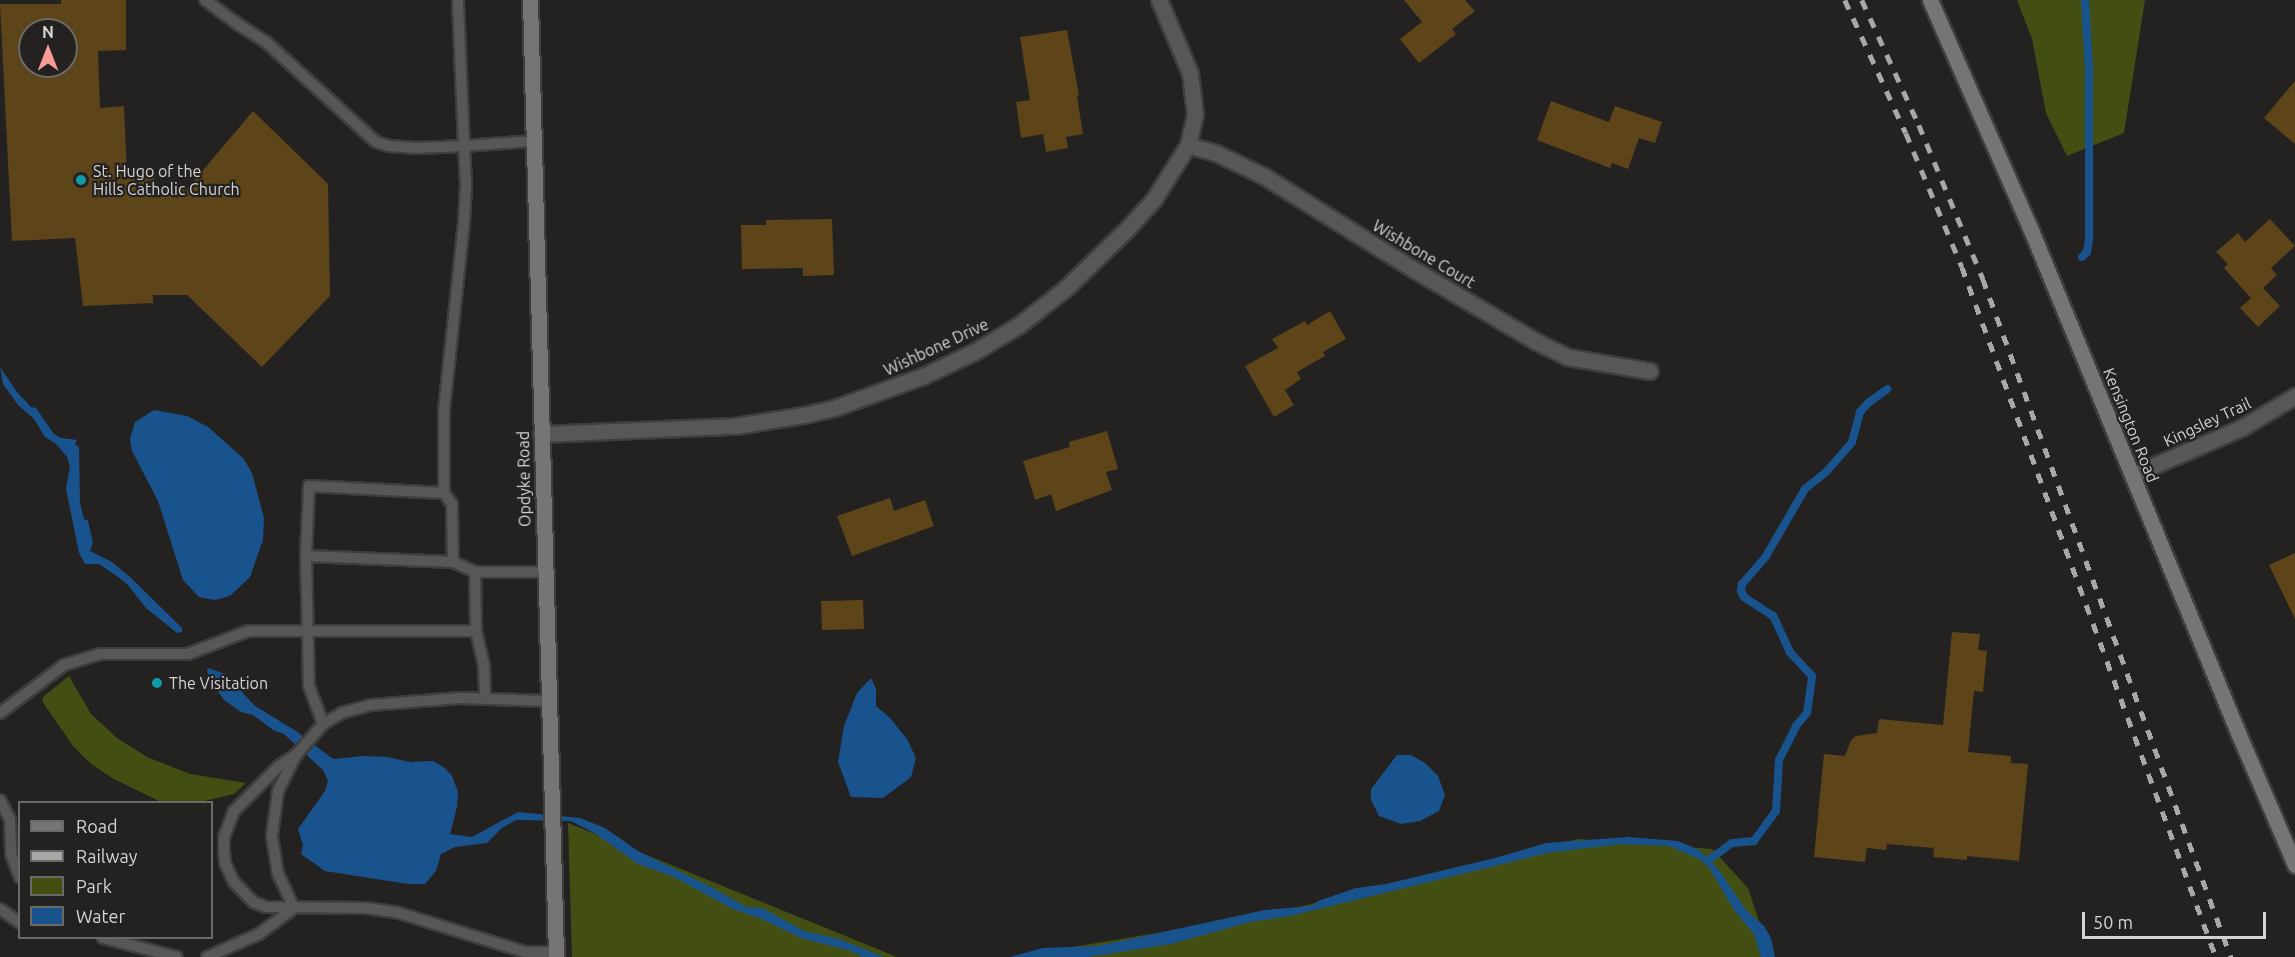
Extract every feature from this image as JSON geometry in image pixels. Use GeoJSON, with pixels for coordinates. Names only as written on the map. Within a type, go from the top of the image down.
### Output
{"type":"FeatureCollection","features":[{"type":"Feature","properties":{"kind":"main road","name":"Opdyke Road"},"geometry":{"type":"LineString","coordinates":[[530,0],[556,955]]}},
{"type":"Feature","properties":{"kind":"main road","name":"Kensington Road"},"geometry":{"type":"LineString","coordinates":[[1930,0],[1979,107],[2295,865]]}},
{"type":"Feature","properties":{"kind":"street","name":"Wishbone Drive"},"geometry":{"type":"LineString","coordinates":[[541,434],[735,426],[774,422],[834,408],[940,369],[1005,334],[1072,283],[1154,199],[1188,145],[1195,114],[1190,73],[1159,0]]}},
{"type":"Feature","properties":{"kind":"street","name":"Wishbone Court"},"geometry":{"type":"LineString","coordinates":[[1188,145],[1216,153],[1264,176],[1413,269],[1568,357],[1650,371]]}},
{"type":"Feature","properties":{"kind":"street","name":"Kingsley Trail"},"geometry":{"type":"LineString","coordinates":[[2132,475],[2241,428],[2295,396]]}},
{"type":"Feature","properties":{"kind":"lane"},"geometry":{"type":"LineString","coordinates":[[205,0],[265,41],[376,142],[389,146],[417,148],[534,141]]}},
{"type":"Feature","properties":{"kind":"lane"},"geometry":{"type":"LineString","coordinates":[[453,562],[452,504],[444,494],[444,410],[464,224],[466,184],[458,0]]}},
{"type":"Feature","properties":{"kind":"lane"},"geometry":{"type":"LineString","coordinates":[[323,724],[309,686],[306,556],[309,486],[444,494]]}},
{"type":"Feature","properties":{"kind":"lane"},"geometry":{"type":"LineString","coordinates":[[306,556],[453,562],[475,572],[544,572]]}},
{"type":"Feature","properties":{"kind":"lane"},"geometry":{"type":"LineString","coordinates":[[475,572],[476,631],[484,665],[485,698]]}},
{"type":"Feature","properties":{"kind":"lane"},"geometry":{"type":"LineString","coordinates":[[0,713],[64,665],[88,656],[124,652],[188,654],[248,631],[476,631]]}},
{"type":"Feature","properties":{"kind":"lane"},"geometry":{"type":"LineString","coordinates":[[548,700],[485,698],[371,705],[342,713],[323,724],[297,754],[279,766],[234,811],[224,837],[225,863],[240,889],[253,902],[266,907],[366,908],[396,912],[525,952],[556,955]]}},
{"type":"Feature","properties":{"kind":"lane"},"geometry":{"type":"LineString","coordinates":[[294,908],[284,889],[275,862],[272,834],[278,791],[297,754]]}},
{"type":"Feature","properties":{"kind":"lane"},"geometry":{"type":"LineString","coordinates":[[0,800],[10,820],[12,854],[18,871]]}},
{"type":"Feature","properties":{"kind":"lane"},"geometry":{"type":"LineString","coordinates":[[207,957],[259,934],[294,908]]}},
{"type":"Feature","properties":{"kind":"lane"},"geometry":{"type":"LineString","coordinates":[[0,909],[18,922]]}},
{"type":"Feature","properties":{"kind":"lane"},"geometry":{"type":"LineString","coordinates":[[107,939],[177,957]]}},
{"type":"Feature","properties":{"kind":"green space"},"geometry":{"type":"Polygon","coordinates":[[[2017,0],[2145,0],[2124,133],[2067,156],[2046,113],[2032,39],[2017,0]]]}},
{"type":"Feature","properties":{"kind":"green space"},"geometry":{"type":"Polygon","coordinates":[[[69,676],[91,714],[117,738],[147,757],[190,774],[246,783],[234,794],[204,801],[159,801],[112,778],[90,763],[73,746],[42,701],[44,696],[69,676]]]}},
{"type":"Feature","properties":{"kind":"green space"},"geometry":{"type":"Polygon","coordinates":[[[568,823],[897,957],[572,957],[568,823]]]}},
{"type":"Feature","properties":{"kind":"green space"},"geometry":{"type":"Polygon","coordinates":[[[1578,839],[1712,849],[1748,888],[1771,957],[1012,957],[1266,915],[1578,839]]]}},
{"type":"Feature","properties":{"kind":"water"},"geometry":{"type":"Polygon","coordinates":[[[0,367],[17,392],[31,407],[36,408],[54,434],[61,438],[77,440],[75,444],[79,447],[80,503],[84,519],[88,521],[93,543],[90,551],[112,562],[130,577],[182,628],[182,632],[177,633],[146,608],[127,584],[118,577],[99,564],[85,564],[79,553],[66,489],[70,466],[67,457],[56,444],[45,437],[34,419],[18,405],[3,384],[0,367]]]}},
{"type":"Feature","properties":{"kind":"water"},"geometry":{"type":"Polygon","coordinates":[[[154,410],[187,416],[208,427],[243,458],[252,473],[264,518],[263,540],[250,577],[230,596],[215,600],[199,597],[183,580],[158,501],[132,451],[130,439],[135,422],[154,410]]]}},
{"type":"Feature","properties":{"kind":"water"},"geometry":{"type":"Polygon","coordinates":[[[208,668],[225,674],[255,706],[296,731],[333,759],[364,756],[387,757],[410,762],[433,761],[445,768],[452,776],[458,792],[457,807],[450,834],[472,837],[518,812],[580,818],[605,828],[638,851],[746,907],[762,908],[804,931],[839,939],[884,957],[862,957],[851,951],[801,938],[762,919],[733,909],[672,876],[638,864],[596,834],[571,821],[516,820],[502,828],[487,843],[455,847],[441,854],[436,871],[425,884],[408,884],[325,871],[301,854],[303,845],[298,829],[325,791],[328,781],[323,770],[284,734],[273,730],[253,715],[241,712],[224,700],[212,683],[208,668]]]}},
{"type":"Feature","properties":{"kind":"water"},"geometry":{"type":"Polygon","coordinates":[[[871,678],[876,689],[876,706],[890,718],[907,739],[916,758],[911,777],[883,798],[851,797],[838,762],[844,726],[857,693],[871,678]]]}},
{"type":"Feature","properties":{"kind":"water"},"geometry":{"type":"Polygon","coordinates":[[[1397,755],[1411,755],[1425,763],[1438,776],[1445,795],[1439,811],[1420,821],[1401,824],[1379,816],[1371,800],[1371,789],[1397,755]]]}},
{"type":"Feature","properties":{"kind":"water"},"geometry":{"type":"Polygon","coordinates":[[[1628,837],[1678,841],[1699,850],[1718,869],[1746,910],[1764,926],[1771,938],[1775,957],[1761,957],[1754,934],[1734,910],[1710,869],[1701,860],[1669,846],[1620,844],[1547,853],[1290,916],[1250,922],[1171,944],[1088,957],[1010,957],[1043,948],[1098,946],[1265,910],[1312,906],[1318,901],[1356,888],[1386,884],[1495,858],[1546,843],[1628,837]]]}},
{"type":"Feature","properties":{"kind":"building","name":"St. Hugo of the Hills Catholic Church"},"geometry":{"type":"Polygon","coordinates":[[[61,0],[126,0],[126,50],[98,51],[100,108],[124,106],[127,176],[154,175],[155,189],[188,188],[253,111],[328,184],[330,296],[262,367],[187,295],[153,295],[153,303],[83,306],[75,238],[12,241],[0,4],[61,4],[61,0]]]}},
{"type":"Feature","properties":{"kind":"building"},"geometry":{"type":"Polygon","coordinates":[[[1404,0],[1465,0],[1475,11],[1452,29],[1456,34],[1419,63],[1400,39],[1422,22],[1404,0]]]}},
{"type":"Feature","properties":{"kind":"building"},"geometry":{"type":"Polygon","coordinates":[[[1067,30],[1079,95],[1077,96],[1083,134],[1066,137],[1068,148],[1046,152],[1043,134],[1021,138],[1016,102],[1030,100],[1020,37],[1067,30]]]}},
{"type":"Feature","properties":{"kind":"building"},"geometry":{"type":"Polygon","coordinates":[[[2295,81],[2295,144],[2264,118],[2295,81]]]}},
{"type":"Feature","properties":{"kind":"building"},"geometry":{"type":"Polygon","coordinates":[[[1551,101],[1609,122],[1615,106],[1662,122],[1655,143],[1639,138],[1628,169],[1612,163],[1610,168],[1537,140],[1551,101]]]}},
{"type":"Feature","properties":{"kind":"building"},"geometry":{"type":"Polygon","coordinates":[[[832,219],[834,275],[803,276],[803,268],[742,269],[741,225],[766,225],[766,220],[832,219]]]}},
{"type":"Feature","properties":{"kind":"building"},"geometry":{"type":"Polygon","coordinates":[[[2270,219],[2295,246],[2271,268],[2277,275],[2263,288],[2280,306],[2258,327],[2240,308],[2251,298],[2224,268],[2228,264],[2216,252],[2238,233],[2245,242],[2270,219]]]}},
{"type":"Feature","properties":{"kind":"building"},"geometry":{"type":"Polygon","coordinates":[[[1330,311],[1346,339],[1323,352],[1325,356],[1297,372],[1301,379],[1285,390],[1294,405],[1274,417],[1245,366],[1278,348],[1272,339],[1305,321],[1307,325],[1330,311]]]}},
{"type":"Feature","properties":{"kind":"building"},"geometry":{"type":"Polygon","coordinates":[[[1107,431],[1118,469],[1106,472],[1112,490],[1056,511],[1051,494],[1035,500],[1023,461],[1070,447],[1069,442],[1107,431]]]}},
{"type":"Feature","properties":{"kind":"building"},"geometry":{"type":"Polygon","coordinates":[[[890,498],[894,511],[925,500],[934,526],[852,556],[837,516],[890,498]]]}},
{"type":"Feature","properties":{"kind":"building"},"geometry":{"type":"Polygon","coordinates":[[[2295,553],[2295,619],[2269,565],[2295,553]]]}},
{"type":"Feature","properties":{"kind":"building"},"geometry":{"type":"Polygon","coordinates":[[[863,600],[864,629],[822,630],[821,601],[863,600]]]}},
{"type":"Feature","properties":{"kind":"building"},"geometry":{"type":"Polygon","coordinates":[[[1952,632],[1980,634],[1978,650],[1987,651],[1983,692],[1974,691],[1968,752],[2011,756],[2011,763],[2028,764],[2019,861],[1967,856],[1967,860],[1933,857],[1934,848],[1887,844],[1886,850],[1867,848],[1865,862],[1814,857],[1824,754],[1845,756],[1851,740],[1856,736],[1877,733],[1879,719],[1943,725],[1952,632]]]}},
{"type":"Feature","properties":{"kind":"waterway"},"geometry":{"type":"LineString","coordinates":[[2082,257],[2087,252],[2089,240],[2089,68],[2085,0]]}},
{"type":"Feature","properties":{"kind":"waterway"},"geometry":{"type":"LineString","coordinates":[[1710,859],[1732,843],[1754,841],[1776,811],[1779,760],[1796,726],[1807,713],[1812,676],[1790,652],[1773,616],[1744,597],[1741,591],[1742,584],[1766,556],[1805,489],[1827,471],[1852,442],[1860,412],[1887,389]]}},
{"type":"Feature","properties":{"kind":"railway"},"geometry":{"type":"LineString","coordinates":[[1845,0],[1906,133],[1962,267],[2216,957]]}},
{"type":"Feature","properties":{"kind":"railway"},"geometry":{"type":"LineString","coordinates":[[1862,0],[1919,125],[1983,279],[2231,957]]}},
{"type":"Feature","properties":{"kind":"place","name":"St. Hugo of the Hills Catholic Church"},"geometry":{"type":"Point","coordinates":[81,180]}},
{"type":"Feature","properties":{"kind":"place","name":"The Visitation"},"geometry":{"type":"Point","coordinates":[157,683]}}]}
